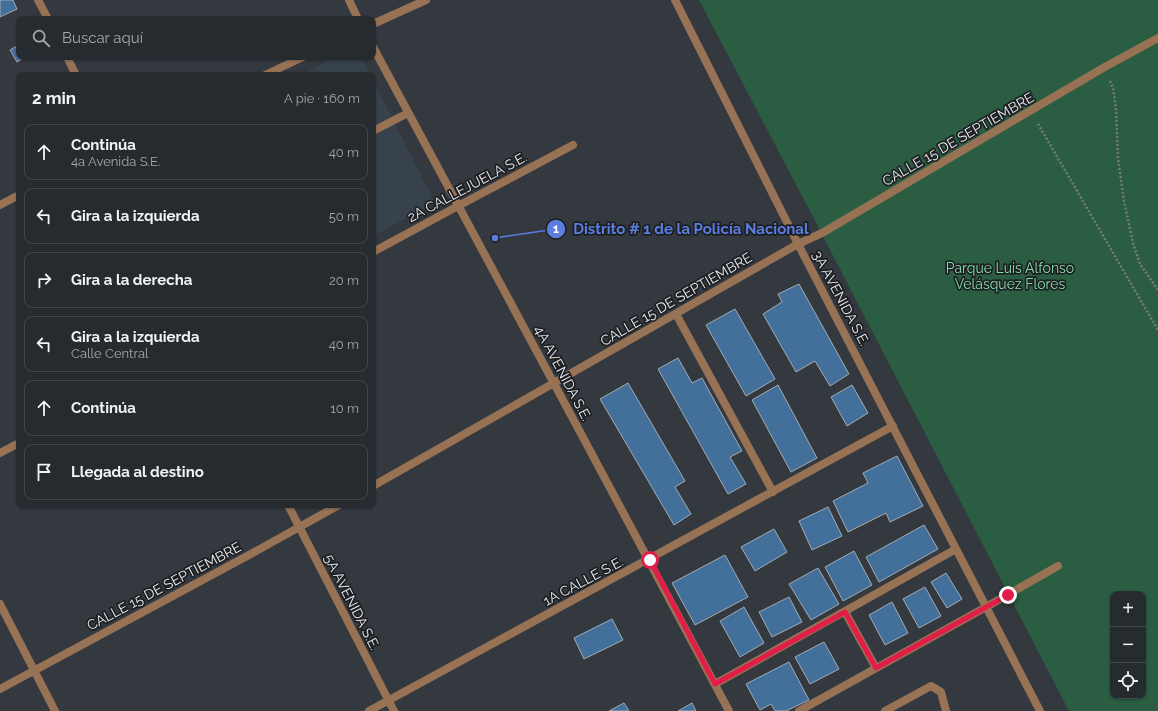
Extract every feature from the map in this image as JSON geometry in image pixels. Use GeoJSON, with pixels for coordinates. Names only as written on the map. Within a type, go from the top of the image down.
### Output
{"type":"FeatureCollection","features":[{"type":"Feature","properties":{"kind":"street"},"geometry":{"type":"LineString","coordinates":[[38,0],[46,16]]}},
{"type":"Feature","properties":{"kind":"street"},"geometry":{"type":"LineString","coordinates":[[349,0],[357,16]]}},
{"type":"Feature","properties":{"kind":"street"},"geometry":{"type":"LineString","coordinates":[[376,23],[426,0]]}},
{"type":"Feature","properties":{"kind":"street","name":"3A AVENIDA S.E."},"geometry":{"type":"LineString","coordinates":[[674,0],[798,244],[1040,711]]}},
{"type":"Feature","properties":{"kind":"street","name":"CALLE 15 DE SEPTIEMBRE"},"geometry":{"type":"LineString","coordinates":[[376,484],[798,244],[822,233],[1103,68],[1158,38]]}},
{"type":"Feature","properties":{"kind":"street","name":"4A AVENIDA S.E."},"geometry":{"type":"LineString","coordinates":[[376,53],[650,560],[729,711]]}},
{"type":"Feature","properties":{"kind":"street"},"geometry":{"type":"LineString","coordinates":[[68,60],[74,72]]}},
{"type":"Feature","properties":{"kind":"street"},"geometry":{"type":"LineString","coordinates":[[271,72],[297,60]]}},
{"type":"Feature","properties":{"kind":"street"},"geometry":{"type":"LineString","coordinates":[[376,130],[408,113]]}},
{"type":"Feature","properties":{"kind":"street","name":"2A CALLEJUELA S.E."},"geometry":{"type":"LineString","coordinates":[[376,250],[573,144]]}},
{"type":"Feature","properties":{"kind":"street"},"geometry":{"type":"LineString","coordinates":[[0,205],[16,197]]}},
{"type":"Feature","properties":{"kind":"street"},"geometry":{"type":"LineString","coordinates":[[676,314],[773,492]]}},
{"type":"Feature","properties":{"kind":"street","name":"1A CALLE S.E."},"geometry":{"type":"LineString","coordinates":[[369,711],[650,560],[893,426]]}},
{"type":"Feature","properties":{"kind":"street"},"geometry":{"type":"LineString","coordinates":[[0,453],[16,445]]}},
{"type":"Feature","properties":{"kind":"street","name":"5A AVENIDA S.E."},"geometry":{"type":"LineString","coordinates":[[290,508],[394,711]]}},
{"type":"Feature","properties":{"kind":"street","name":"CALLE 15 DE SEPTIEMBRE"},"geometry":{"type":"LineString","coordinates":[[0,689],[300,528],[334,508]]}},
{"type":"Feature","properties":{"kind":"street"},"geometry":{"type":"LineString","coordinates":[[715,684],[956,549]]}},
{"type":"Feature","properties":{"kind":"street"},"geometry":{"type":"LineString","coordinates":[[799,711],[1058,566]]}},
{"type":"Feature","properties":{"kind":"street"},"geometry":{"type":"LineString","coordinates":[[0,604],[55,711]]}},
{"type":"Feature","properties":{"kind":"street"},"geometry":{"type":"LineString","coordinates":[[845,612],[876,668]]}},
{"type":"Feature","properties":{"kind":"street"},"geometry":{"type":"LineString","coordinates":[[885,711],[931,686],[941,692],[946,711]]}},
{"type":"Feature","properties":{"kind":"path"},"geometry":{"type":"LineString","coordinates":[[1103,68],[1113,88],[1116,109],[1118,158],[1124,200],[1133,243],[1140,264],[1158,290]]}},
{"type":"Feature","properties":{"kind":"path"},"geometry":{"type":"LineString","coordinates":[[1031,111],[1158,330]]}},
{"type":"Feature","properties":{"kind":"shaded area"},"geometry":{"type":"Polygon","coordinates":[[[329,60],[362,60],[368,72],[306,72],[329,60]]]}},
{"type":"Feature","properties":{"kind":"shaded area"},"geometry":{"type":"Polygon","coordinates":[[[376,86],[435,203],[376,234],[376,86]]]}},
{"type":"Feature","properties":{"kind":"green space","name":"Parque Luis Alfonso Velásquez Flores"},"geometry":{"type":"Polygon","coordinates":[[[699,0],[1158,0],[1158,711],[1069,711],[699,0]]]}},
{"type":"Feature","properties":{"kind":"building"},"geometry":{"type":"Polygon","coordinates":[[[0,0],[13,0],[17,9],[0,17],[0,0]]]}},
{"type":"Feature","properties":{"kind":"building"},"geometry":{"type":"Polygon","coordinates":[[[16,47],[16,60],[20,60],[17,62],[10,50],[16,47]]]}},
{"type":"Feature","properties":{"kind":"building"},"geometry":{"type":"Polygon","coordinates":[[[799,284],[849,374],[830,386],[815,361],[796,372],[763,314],[782,302],[778,294],[799,284]]]}},
{"type":"Feature","properties":{"kind":"building"},"geometry":{"type":"Polygon","coordinates":[[[735,309],[775,379],[746,396],[706,325],[735,309]]]}},
{"type":"Feature","properties":{"kind":"building"},"geometry":{"type":"Polygon","coordinates":[[[678,358],[692,383],[702,378],[742,451],[730,457],[746,484],[728,494],[658,369],[678,358]]]}},
{"type":"Feature","properties":{"kind":"building"},"geometry":{"type":"Polygon","coordinates":[[[628,383],[685,481],[675,487],[691,514],[674,525],[600,399],[628,383]]]}},
{"type":"Feature","properties":{"kind":"building"},"geometry":{"type":"Polygon","coordinates":[[[778,385],[817,458],[791,472],[752,400],[778,385]]]}},
{"type":"Feature","properties":{"kind":"building"},"geometry":{"type":"Polygon","coordinates":[[[852,385],[868,413],[847,426],[831,397],[852,385]]]}},
{"type":"Feature","properties":{"kind":"building"},"geometry":{"type":"Polygon","coordinates":[[[897,456],[923,506],[890,522],[886,513],[848,532],[833,501],[868,483],[863,473],[897,456]]]}},
{"type":"Feature","properties":{"kind":"building"},"geometry":{"type":"Polygon","coordinates":[[[828,507],[842,536],[812,550],[799,521],[828,507]]]}},
{"type":"Feature","properties":{"kind":"building"},"geometry":{"type":"Polygon","coordinates":[[[924,525],[938,549],[879,582],[866,557],[924,525]]]}},
{"type":"Feature","properties":{"kind":"building"},"geometry":{"type":"Polygon","coordinates":[[[774,529],[787,552],[755,571],[741,547],[774,529]]]}},
{"type":"Feature","properties":{"kind":"building"},"geometry":{"type":"Polygon","coordinates":[[[854,551],[872,585],[843,601],[825,567],[854,551]]]}},
{"type":"Feature","properties":{"kind":"building"},"geometry":{"type":"Polygon","coordinates":[[[725,555],[748,597],[695,625],[672,583],[725,555]]]}},
{"type":"Feature","properties":{"kind":"building"},"geometry":{"type":"Polygon","coordinates":[[[818,568],[839,604],[811,620],[789,584],[818,568]]]}},
{"type":"Feature","properties":{"kind":"building"},"geometry":{"type":"Polygon","coordinates":[[[946,573],[962,599],[947,608],[931,582],[946,573]]]}},
{"type":"Feature","properties":{"kind":"building"},"geometry":{"type":"Polygon","coordinates":[[[925,587],[941,616],[919,628],[903,599],[925,587]]]}},
{"type":"Feature","properties":{"kind":"building"},"geometry":{"type":"Polygon","coordinates":[[[789,597],[802,622],[772,637],[759,612],[789,597]]]}},
{"type":"Feature","properties":{"kind":"building"},"geometry":{"type":"Polygon","coordinates":[[[892,602],[908,633],[885,645],[869,615],[892,602]]]}},
{"type":"Feature","properties":{"kind":"building"},"geometry":{"type":"Polygon","coordinates":[[[744,607],[764,643],[740,657],[720,621],[744,607]]]}},
{"type":"Feature","properties":{"kind":"building"},"geometry":{"type":"Polygon","coordinates":[[[612,619],[623,640],[584,659],[574,638],[612,619]]]}},
{"type":"Feature","properties":{"kind":"building"},"geometry":{"type":"Polygon","coordinates":[[[824,642],[839,669],[810,684],[795,657],[824,642]]]}},
{"type":"Feature","properties":{"kind":"building"},"geometry":{"type":"Polygon","coordinates":[[[789,662],[809,700],[786,711],[775,711],[771,704],[760,710],[746,684],[789,662]]]}},
{"type":"Feature","properties":{"kind":"building"},"geometry":{"type":"Polygon","coordinates":[[[624,703],[629,711],[609,711],[624,703]]]}},
{"type":"Feature","properties":{"kind":"building"},"geometry":{"type":"Polygon","coordinates":[[[692,703],[696,711],[678,711],[692,703]]]}},
{"type":"Feature","properties":{"kind":"place","name":"Distrito # 1 de la Policía Nacional"},"geometry":{"type":"Point","coordinates":[495,238]}},
{"type":"Feature","properties":{"kind":"route"},"geometry":{"type":"LineString","coordinates":[[650,560],[715,684],[845,612],[876,668],[1008,595]]}}]}
